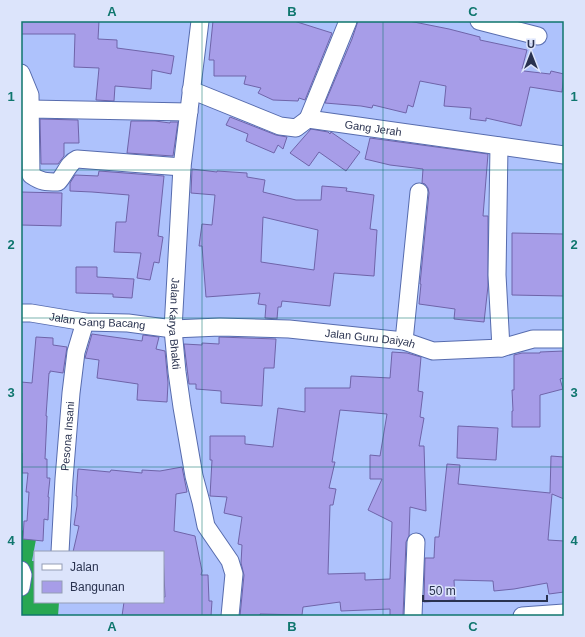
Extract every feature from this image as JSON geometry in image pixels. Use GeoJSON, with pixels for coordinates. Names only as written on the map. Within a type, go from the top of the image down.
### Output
{"type":"FeatureCollection","features":[{"type":"Feature","properties":{"kind":"street","name":"Jalan Karya Bhakti"},"geometry":{"type":"LineString","coordinates":[[200,21],[182,167],[173,328],[181,400],[194,476],[206,526],[230,561],[234,574],[230,616]]}},
{"type":"Feature","properties":{"kind":"street"},"geometry":{"type":"LineString","coordinates":[[192,90],[280,126],[296,128],[308,119],[348,21]]}},
{"type":"Feature","properties":{"kind":"street"},"geometry":{"type":"LineString","coordinates":[[479,21],[538,36]]}},
{"type":"Feature","properties":{"kind":"street"},"geometry":{"type":"LineString","coordinates":[[21,74],[30,95],[26,110],[31,175],[38,180],[58,182],[71,162],[77,159],[182,167]]}},
{"type":"Feature","properties":{"kind":"street"},"geometry":{"type":"LineString","coordinates":[[26,110],[189,112]]}},
{"type":"Feature","properties":{"kind":"street","name":"Gang Jerah"},"geometry":{"type":"LineString","coordinates":[[308,119],[564,155]]}},
{"type":"Feature","properties":{"kind":"street"},"geometry":{"type":"LineString","coordinates":[[499,146],[497,275],[501,348]]}},
{"type":"Feature","properties":{"kind":"street"},"geometry":{"type":"LineString","coordinates":[[404,341],[419,192]]}},
{"type":"Feature","properties":{"kind":"street","name":"Jalan Gang Bacang"},"geometry":{"type":"LineString","coordinates":[[21,313],[31,313],[85,322],[128,323],[173,328]]}},
{"type":"Feature","properties":{"kind":"street","name":"Pesona Insani"},"geometry":{"type":"LineString","coordinates":[[60,551],[71,393],[76,352],[85,322]]}},
{"type":"Feature","properties":{"kind":"street","name":"Jalan Guru Daiyah"},"geometry":{"type":"LineString","coordinates":[[173,328],[220,327],[289,329],[404,341],[433,351],[501,348],[533,339],[564,339]]}},
{"type":"Feature","properties":{"kind":"street"},"geometry":{"type":"LineString","coordinates":[[413,616],[416,542]]}},
{"type":"Feature","properties":{"kind":"street"},"geometry":{"type":"LineString","coordinates":[[21,570],[21,587]]}},
{"type":"Feature","properties":{"kind":"street"},"geometry":{"type":"LineString","coordinates":[[522,616],[564,613]]}},
{"type":"Feature","properties":{"kind":"green space"},"geometry":{"type":"Polygon","coordinates":[[[21,530],[37,534],[32,561],[34,561],[34,603],[59,603],[58,616],[21,616],[21,530]]]}},
{"type":"Feature","properties":{"kind":"building"},"geometry":{"type":"Polygon","coordinates":[[[21,21],[99,21],[98,39],[117,40],[117,48],[174,56],[171,74],[152,70],[151,89],[115,86],[114,101],[96,100],[99,68],[74,67],[75,34],[21,34],[21,21]]]}},
{"type":"Feature","properties":{"kind":"building"},"geometry":{"type":"Polygon","coordinates":[[[213,21],[294,21],[332,33],[305,100],[299,98],[298,101],[273,100],[258,93],[261,88],[244,84],[246,76],[214,76],[214,60],[209,60],[213,21]]]}},
{"type":"Feature","properties":{"kind":"building"},"geometry":{"type":"Polygon","coordinates":[[[358,21],[409,21],[449,29],[480,37],[480,40],[527,50],[522,69],[525,70],[524,71],[550,74],[551,71],[564,74],[562,92],[530,87],[521,126],[486,118],[486,121],[470,119],[471,108],[444,106],[446,86],[420,81],[413,107],[408,105],[406,113],[373,105],[372,108],[325,103],[358,21]]]}},
{"type":"Feature","properties":{"kind":"building"},"geometry":{"type":"Polygon","coordinates":[[[230,117],[276,135],[287,137],[283,149],[278,145],[274,153],[246,141],[248,134],[226,125],[230,117]]]}},
{"type":"Feature","properties":{"kind":"building"},"geometry":{"type":"Polygon","coordinates":[[[40,119],[78,120],[79,143],[64,143],[64,156],[58,164],[41,164],[40,119]]]}},
{"type":"Feature","properties":{"kind":"building"},"geometry":{"type":"Polygon","coordinates":[[[131,121],[178,122],[173,156],[127,153],[131,121]]]}},
{"type":"Feature","properties":{"kind":"building"},"geometry":{"type":"Polygon","coordinates":[[[311,129],[328,132],[330,134],[331,132],[360,152],[346,171],[319,152],[309,166],[290,153],[311,129]]]}},
{"type":"Feature","properties":{"kind":"building"},"geometry":{"type":"Polygon","coordinates":[[[370,138],[488,154],[483,216],[488,216],[488,286],[484,322],[454,319],[455,309],[419,304],[429,193],[428,188],[422,183],[423,169],[390,165],[365,159],[370,138]]]}},
{"type":"Feature","properties":{"kind":"building"},"geometry":{"type":"Polygon","coordinates":[[[192,169],[247,173],[247,177],[265,180],[263,192],[296,200],[321,200],[322,186],[347,188],[346,191],[374,195],[370,229],[377,230],[374,276],[334,273],[330,306],[282,301],[281,307],[278,307],[277,319],[265,318],[266,305],[258,304],[260,293],[206,297],[202,246],[199,246],[202,224],[212,225],[215,195],[191,193],[192,169]],[[263,217],[261,262],[314,270],[318,230],[263,217]]]}},
{"type":"Feature","properties":{"kind":"building"},"geometry":{"type":"Polygon","coordinates":[[[99,171],[164,176],[158,236],[163,237],[159,263],[154,262],[150,280],[137,278],[141,253],[114,252],[116,222],[126,222],[129,195],[70,191],[70,183],[75,175],[98,176],[99,171]]]}},
{"type":"Feature","properties":{"kind":"building"},"geometry":{"type":"Polygon","coordinates":[[[21,192],[62,193],[61,226],[21,225],[21,192]]]}},
{"type":"Feature","properties":{"kind":"building"},"geometry":{"type":"Polygon","coordinates":[[[512,233],[564,234],[564,296],[512,295],[512,233]]]}},
{"type":"Feature","properties":{"kind":"building"},"geometry":{"type":"Polygon","coordinates":[[[76,267],[97,267],[97,277],[134,279],[132,298],[113,297],[113,294],[76,293],[76,267]]]}},
{"type":"Feature","properties":{"kind":"building"},"geometry":{"type":"Polygon","coordinates":[[[92,334],[142,341],[143,335],[159,337],[156,349],[165,351],[168,383],[167,402],[137,400],[138,384],[97,378],[99,360],[85,358],[92,334]]]}},
{"type":"Feature","properties":{"kind":"building"},"geometry":{"type":"Polygon","coordinates":[[[36,337],[53,338],[53,345],[67,347],[63,373],[50,371],[49,373],[45,459],[47,459],[47,478],[50,478],[48,520],[44,519],[43,541],[23,539],[24,521],[27,521],[29,492],[26,492],[28,473],[22,473],[21,382],[32,383],[36,337]]]}},
{"type":"Feature","properties":{"kind":"building"},"geometry":{"type":"Polygon","coordinates":[[[219,337],[276,339],[274,368],[264,368],[262,406],[221,403],[221,391],[196,389],[196,384],[189,384],[184,344],[219,344],[219,337]]]}},
{"type":"Feature","properties":{"kind":"building"},"geometry":{"type":"Polygon","coordinates":[[[564,351],[564,378],[560,379],[563,389],[540,395],[540,427],[512,427],[514,355],[522,353],[564,351]]]}},
{"type":"Feature","properties":{"kind":"building"},"geometry":{"type":"Polygon","coordinates":[[[392,352],[407,353],[421,357],[418,391],[423,392],[420,417],[424,418],[419,446],[424,446],[426,511],[410,507],[409,536],[406,542],[403,616],[390,616],[390,609],[341,611],[340,602],[303,607],[302,615],[260,614],[260,616],[240,616],[244,575],[241,563],[242,545],[238,544],[242,517],[224,513],[227,497],[210,496],[212,460],[210,460],[210,436],[245,436],[245,444],[273,447],[278,408],[305,412],[305,388],[350,388],[351,376],[390,378],[392,352]],[[340,410],[332,462],[335,462],[329,488],[336,489],[333,505],[330,505],[328,574],[365,573],[365,580],[390,579],[392,522],[368,510],[382,479],[370,479],[370,455],[380,456],[387,414],[340,410]]]}},
{"type":"Feature","properties":{"kind":"building"},"geometry":{"type":"Polygon","coordinates":[[[458,426],[498,428],[496,460],[457,458],[458,426]]]}},
{"type":"Feature","properties":{"kind":"building"},"geometry":{"type":"Polygon","coordinates":[[[551,456],[564,457],[564,499],[552,494],[548,540],[564,541],[564,592],[549,594],[547,583],[494,591],[493,581],[454,580],[455,600],[424,602],[425,558],[434,558],[435,537],[439,537],[447,464],[460,465],[458,484],[550,493],[551,456]]]}},
{"type":"Feature","properties":{"kind":"building"},"geometry":{"type":"Polygon","coordinates":[[[182,467],[187,492],[176,494],[174,531],[195,536],[202,571],[201,575],[208,575],[209,601],[212,601],[211,616],[122,616],[124,603],[164,603],[164,551],[73,551],[79,526],[74,525],[77,506],[76,496],[78,469],[142,473],[142,470],[160,471],[182,467]]]}}]}
